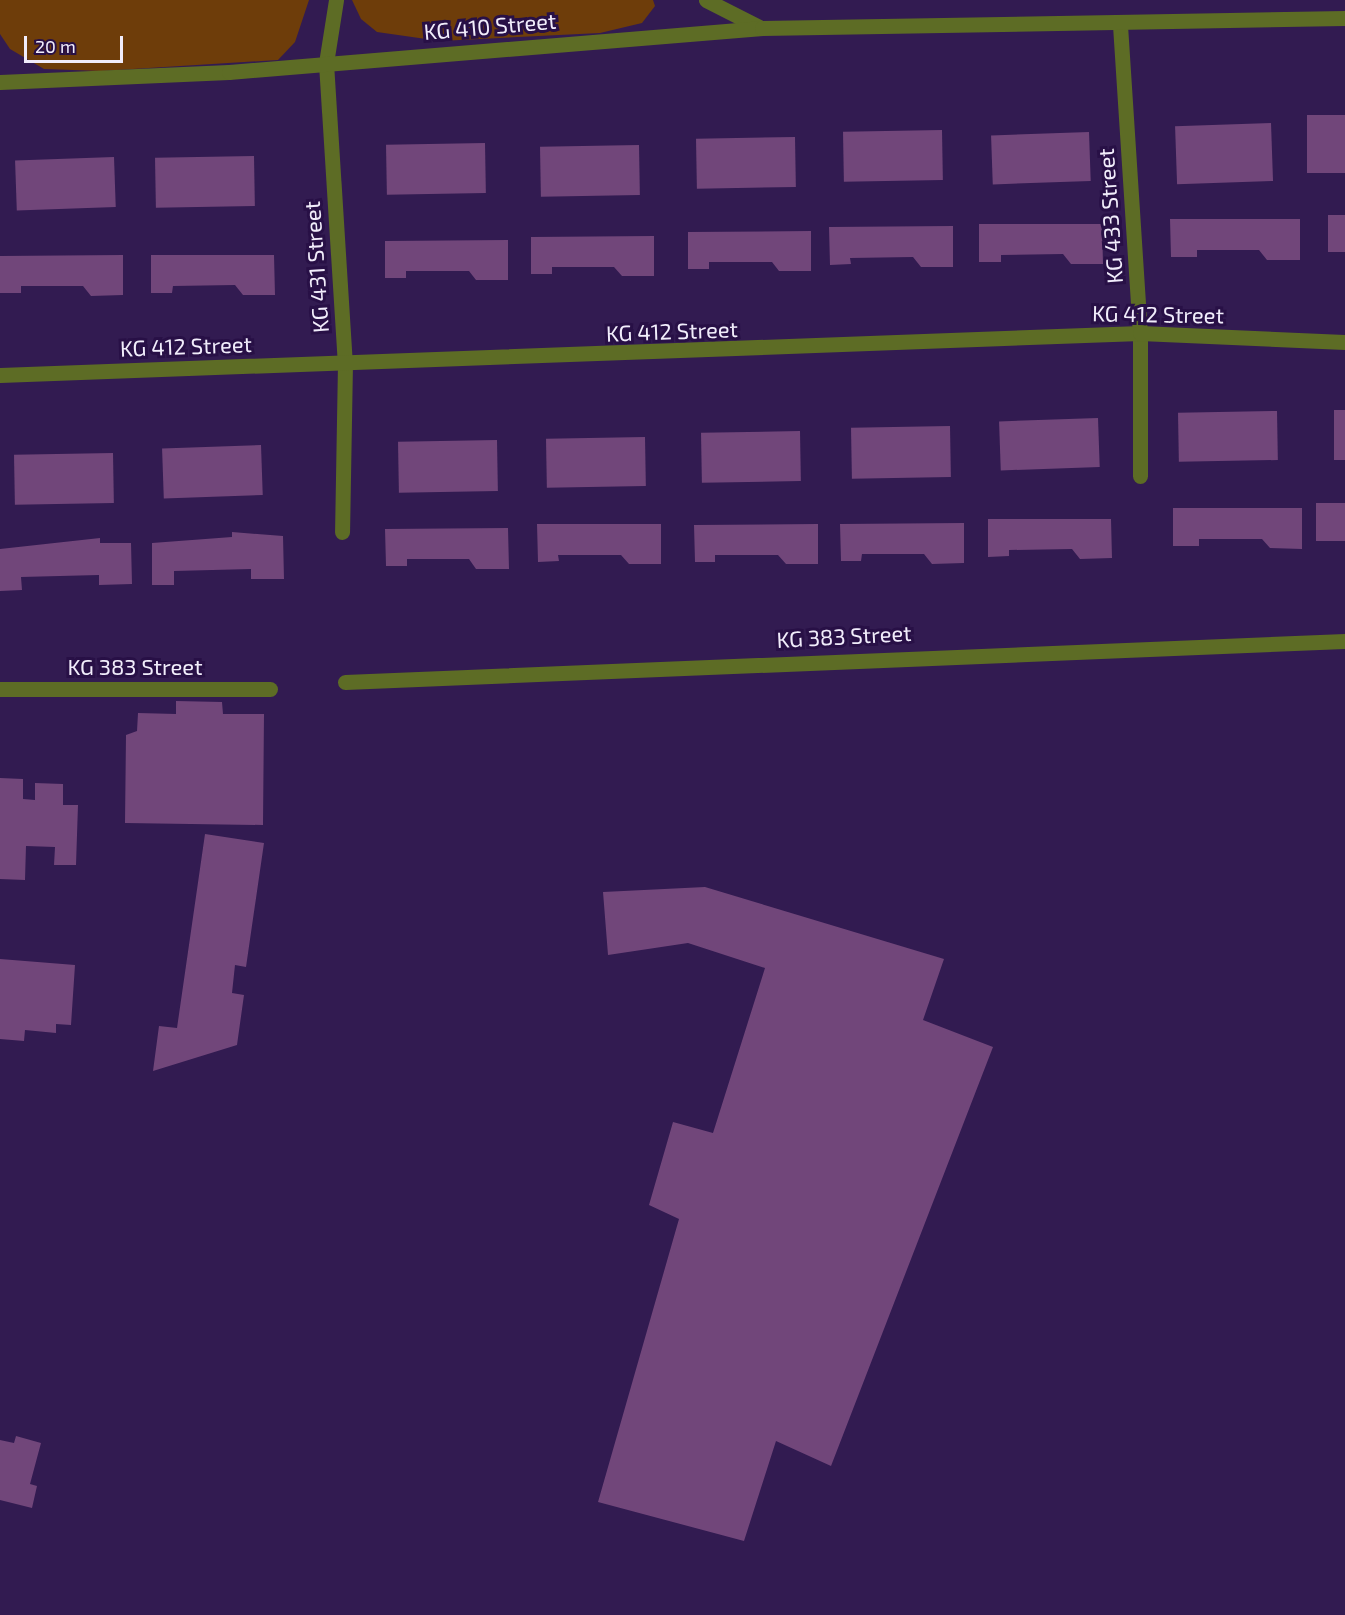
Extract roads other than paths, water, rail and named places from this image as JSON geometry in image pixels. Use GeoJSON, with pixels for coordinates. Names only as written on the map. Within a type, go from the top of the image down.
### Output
{"type":"FeatureCollection","features":[{"type":"Feature","properties":{"kind":"street","name":"KG 431 Street"},"geometry":{"type":"LineString","coordinates":[[336,0],[326,63],[345,363],[342,532]]}},
{"type":"Feature","properties":{"kind":"street"},"geometry":{"type":"LineString","coordinates":[[706,0],[762,28]]}},
{"type":"Feature","properties":{"kind":"street","name":"KG 410 Street"},"geometry":{"type":"LineString","coordinates":[[0,82],[326,63],[762,28],[1120,25],[1345,18]]}},
{"type":"Feature","properties":{"kind":"street","name":"KG 433 Street"},"geometry":{"type":"LineString","coordinates":[[1120,25],[1140,333],[1140,476]]}},
{"type":"Feature","properties":{"kind":"street","name":"KG 412 Street"},"geometry":{"type":"LineString","coordinates":[[0,375],[1140,333],[1345,342]]}},
{"type":"Feature","properties":{"kind":"street","name":"KG 383 Street"},"geometry":{"type":"LineString","coordinates":[[345,681],[1345,641]]}},
{"type":"Feature","properties":{"kind":"street","name":"KG 383 Street"},"geometry":{"type":"LineString","coordinates":[[0,689],[270,689]]}}]}
